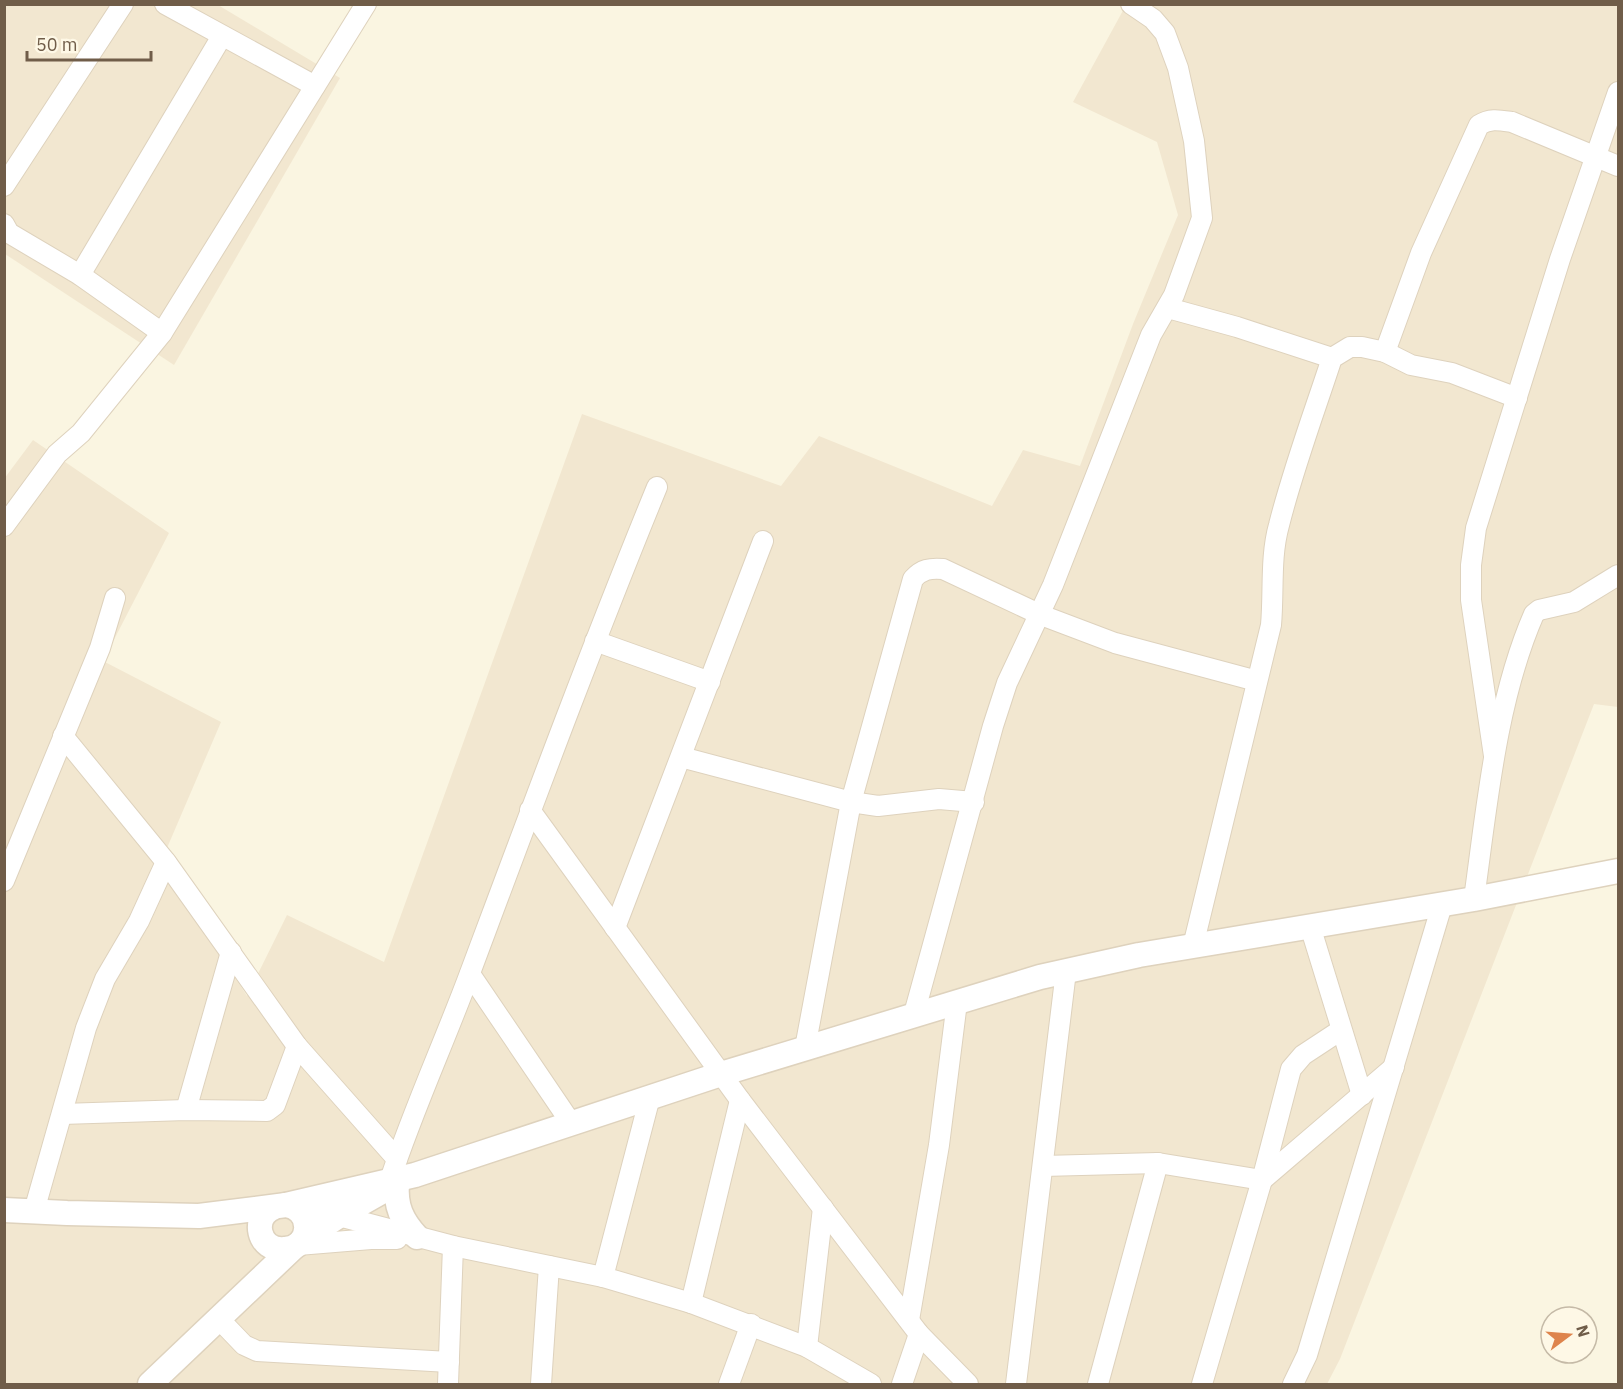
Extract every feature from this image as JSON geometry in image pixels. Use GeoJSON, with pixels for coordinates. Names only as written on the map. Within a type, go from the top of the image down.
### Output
{"type":"FeatureCollection","features":[{"type":"Feature","properties":{"kind":"street"},"geometry":{"type":"LineString","coordinates":[[4,186],[123,4]]}},
{"type":"Feature","properties":{"kind":"street"},"geometry":{"type":"LineString","coordinates":[[165,4],[315,86]]}},
{"type":"Feature","properties":{"kind":"street"},"geometry":{"type":"LineString","coordinates":[[4,526],[57,454],[81,433],[162,333],[366,4]]}},
{"type":"Feature","properties":{"kind":"street"},"geometry":{"type":"LineString","coordinates":[[914,1014],[993,726],[1007,683],[1041,615],[1151,335],[1168,308],[1203,218],[1194,141],[1178,68],[1165,33],[1153,20],[1131,4]]}},
{"type":"Feature","properties":{"kind":"street"},"geometry":{"type":"LineString","coordinates":[[80,275],[222,36]]}},
{"type":"Feature","properties":{"kind":"street"},"geometry":{"type":"LineString","coordinates":[[1494,756],[1472,609],[1471,565],[1476,528],[1560,259],[1618,92]]}},
{"type":"Feature","properties":{"kind":"street"},"geometry":{"type":"LineString","coordinates":[[1385,352],[1421,253],[1479,125],[1495,119],[1512,122],[1618,166]]}},
{"type":"Feature","properties":{"kind":"street"},"geometry":{"type":"LineString","coordinates":[[4,224],[9,233],[80,275],[162,333]]}},
{"type":"Feature","properties":{"kind":"street"},"geometry":{"type":"LineString","coordinates":[[1168,308],[1237,327],[1332,358]]}},
{"type":"Feature","properties":{"kind":"street"},"geometry":{"type":"LineString","coordinates":[[1193,946],[1271,625],[1274,555],[1278,525],[1332,358],[1350,347],[1385,352],[1411,365],[1452,373],[1516,398]]}},
{"type":"Feature","properties":{"kind":"street"},"geometry":{"type":"LineString","coordinates":[[421,1238],[406,1226],[400,1215],[397,1201],[397,1177],[407,1129],[447,1035],[530,810],[657,487]]}},
{"type":"Feature","properties":{"kind":"street"},"geometry":{"type":"LineString","coordinates":[[615,928],[763,541]]}},
{"type":"Feature","properties":{"kind":"street"},"geometry":{"type":"LineString","coordinates":[[805,1048],[851,802],[913,579],[918,574],[933,568],[943,569],[1041,615],[1115,643],[1257,681]]}},
{"type":"Feature","properties":{"kind":"street"},"geometry":{"type":"LineString","coordinates":[[1474,899],[1494,756],[1515,667],[1534,614],[1539,610],[1574,602],[1618,575]]}},
{"type":"Feature","properties":{"kind":"street"},"geometry":{"type":"LineString","coordinates":[[4,881],[100,648],[115,598]]}},
{"type":"Feature","properties":{"kind":"street"},"geometry":{"type":"LineString","coordinates":[[595,641],[710,682]]}},
{"type":"Feature","properties":{"kind":"street"},"geometry":{"type":"LineString","coordinates":[[63,736],[166,862],[297,1046],[397,1177]]}},
{"type":"Feature","properties":{"kind":"street"},"geometry":{"type":"LineString","coordinates":[[681,757],[851,802],[878,806],[939,799],[974,802]]}},
{"type":"Feature","properties":{"kind":"street"},"geometry":{"type":"LineString","coordinates":[[530,810],[740,1100],[914,1327],[968,1384]]}},
{"type":"Feature","properties":{"kind":"street"},"geometry":{"type":"LineString","coordinates":[[34,1211],[86,1028],[105,979],[139,921],[166,862]]}},
{"type":"Feature","properties":{"kind":"street"},"geometry":{"type":"LineString","coordinates":[[245,1294],[262,1239],[262,1218],[270,1209],[286,1207],[397,1177],[914,1014],[1066,971],[1193,946],[1442,905],[1618,871]]}},
{"type":"Feature","properties":{"kind":"street"},"geometry":{"type":"LineString","coordinates":[[1293,1384],[1307,1355],[1442,905]]}},
{"type":"Feature","properties":{"kind":"street"},"geometry":{"type":"LineString","coordinates":[[1310,926],[1362,1095]]}},
{"type":"Feature","properties":{"kind":"street"},"geometry":{"type":"LineString","coordinates":[[186,1110],[231,952]]}},
{"type":"Feature","properties":{"kind":"street"},"geometry":{"type":"LineString","coordinates":[[1016,1384],[1066,971]]}},
{"type":"Feature","properties":{"kind":"street"},"geometry":{"type":"LineString","coordinates":[[470,974],[571,1123]]}},
{"type":"Feature","properties":{"kind":"street"},"geometry":{"type":"LineString","coordinates":[[902,1384],[914,1327],[957,1002]]}},
{"type":"Feature","properties":{"kind":"street"},"geometry":{"type":"LineString","coordinates":[[1202,1384],[1262,1180],[1291,1069],[1302,1055],[1341,1030]]}},
{"type":"Feature","properties":{"kind":"street"},"geometry":{"type":"LineString","coordinates":[[62,1114],[272,1109],[297,1046]]}},
{"type":"Feature","properties":{"kind":"street"},"geometry":{"type":"LineString","coordinates":[[1043,1166],[1158,1163],[1262,1180],[1394,1067]]}},
{"type":"Feature","properties":{"kind":"street"},"geometry":{"type":"LineString","coordinates":[[603,1277],[650,1098]]}},
{"type":"Feature","properties":{"kind":"street"},"geometry":{"type":"LineString","coordinates":[[691,1303],[740,1100]]}},
{"type":"Feature","properties":{"kind":"street"},"geometry":{"type":"LineString","coordinates":[[1098,1384],[1158,1163]]}},
{"type":"Feature","properties":{"kind":"street"},"geometry":{"type":"LineString","coordinates":[[150,1384],[297,1244],[397,1177]]}},
{"type":"Feature","properties":{"kind":"street"},"geometry":{"type":"LineString","coordinates":[[286,1207],[302,1213],[306,1223],[297,1244]]}},
{"type":"Feature","properties":{"kind":"street"},"geometry":{"type":"LineString","coordinates":[[4,1210],[199,1216],[216,1212],[286,1207],[339,1216],[453,1246],[603,1277],[691,1303],[807,1347],[871,1384]]}},
{"type":"Feature","properties":{"kind":"street"},"geometry":{"type":"LineString","coordinates":[[807,1347],[823,1208]]}},
{"type":"Feature","properties":{"kind":"street"},"geometry":{"type":"LineString","coordinates":[[199,1216],[262,1239],[281,1249],[297,1244],[421,1238]]}},
{"type":"Feature","properties":{"kind":"street"},"geometry":{"type":"LineString","coordinates":[[448,1384],[453,1246]]}},
{"type":"Feature","properties":{"kind":"street"},"geometry":{"type":"LineString","coordinates":[[541,1384],[549,1266]]}},
{"type":"Feature","properties":{"kind":"street"},"geometry":{"type":"LineString","coordinates":[[219,1319],[244,1345],[257,1351],[449,1362]]}},
{"type":"Feature","properties":{"kind":"street"},"geometry":{"type":"LineString","coordinates":[[729,1384],[751,1324]]}},
{"type":"Feature","properties":{"kind":"shaded area"},"geometry":{"type":"Polygon","coordinates":[[[4,5],[218,5],[340,78],[174,365],[5,254],[4,5]]]}},
{"type":"Feature","properties":{"kind":"shaded area"},"geometry":{"type":"Polygon","coordinates":[[[1126,5],[1618,5],[1618,707],[1594,704],[1340,1359],[1327,1384],[5,1384],[4,479],[33,440],[169,533],[103,661],[221,722],[161,862],[247,996],[287,915],[384,962],[582,414],[781,486],[819,436],[992,506],[1023,450],[1080,466],[1133,324],[1178,215],[1157,142],[1073,102],[1126,5]]]}}]}
